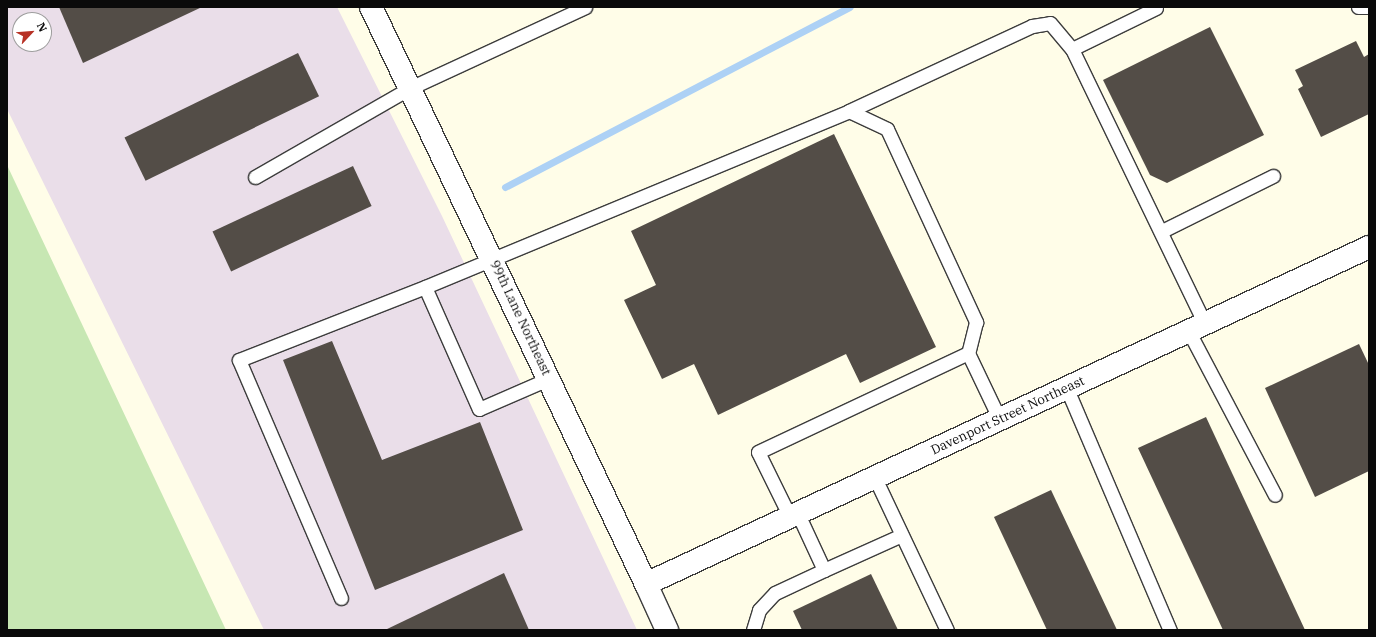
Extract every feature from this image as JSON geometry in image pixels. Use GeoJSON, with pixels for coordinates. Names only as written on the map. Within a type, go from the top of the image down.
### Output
{"type":"FeatureCollection","features":[{"type":"Feature","properties":{"kind":"street","name":"99th Lane Northeast"},"geometry":{"type":"LineString","coordinates":[[371,7],[494,260],[548,379],[667,630]]}},
{"type":"Feature","properties":{"kind":"street","name":"Davenport Street Northeast"},"geometry":{"type":"LineString","coordinates":[[646,584],[1369,247]]}},
{"type":"Feature","properties":{"kind":"lane"},"geometry":{"type":"LineString","coordinates":[[255,177],[410,88],[585,7]]}},
{"type":"Feature","properties":{"kind":"lane"},"geometry":{"type":"LineString","coordinates":[[1358,7],[1369,7]]}},
{"type":"Feature","properties":{"kind":"lane"},"geometry":{"type":"LineString","coordinates":[[1072,49],[1156,8]]}},
{"type":"Feature","properties":{"kind":"lane"},"geometry":{"type":"LineString","coordinates":[[341,598],[239,360],[494,260],[849,111],[1032,26],[1050,24],[1072,49],[1162,231],[1197,328],[1276,495]]}},
{"type":"Feature","properties":{"kind":"lane"},"geometry":{"type":"LineString","coordinates":[[849,111],[887,128],[976,322],[968,353],[1000,420]]}},
{"type":"Feature","properties":{"kind":"lane"},"geometry":{"type":"LineString","coordinates":[[1162,231],[1273,176]]}},
{"type":"Feature","properties":{"kind":"lane"},"geometry":{"type":"LineString","coordinates":[[425,287],[479,408],[548,379]]}},
{"type":"Feature","properties":{"kind":"lane"},"geometry":{"type":"LineString","coordinates":[[824,570],[758,452],[968,353]]}},
{"type":"Feature","properties":{"kind":"lane"},"geometry":{"type":"LineString","coordinates":[[1067,389],[1170,630]]}},
{"type":"Feature","properties":{"kind":"lane"},"geometry":{"type":"LineString","coordinates":[[875,478],[947,630]]}},
{"type":"Feature","properties":{"kind":"lane"},"geometry":{"type":"LineString","coordinates":[[753,630],[759,610],[775,593],[902,535]]}},
{"type":"Feature","properties":{"kind":"shaded area"},"geometry":{"type":"Polygon","coordinates":[[[7,7],[337,7],[442,216],[637,630],[264,630],[7,109],[7,7]]]}},
{"type":"Feature","properties":{"kind":"green space"},"geometry":{"type":"Polygon","coordinates":[[[7,165],[226,630],[7,630],[7,165]]]}},
{"type":"Feature","properties":{"kind":"building"},"geometry":{"type":"Polygon","coordinates":[[[59,7],[202,7],[83,63],[59,7]]]}},
{"type":"Feature","properties":{"kind":"building"},"geometry":{"type":"Polygon","coordinates":[[[1210,27],[1264,135],[1167,183],[1150,175],[1103,80],[1210,27]]]}},
{"type":"Feature","properties":{"kind":"building"},"geometry":{"type":"Polygon","coordinates":[[[1356,41],[1364,57],[1369,54],[1369,114],[1321,137],[1298,89],[1303,86],[1295,70],[1356,41]]]}},
{"type":"Feature","properties":{"kind":"building"},"geometry":{"type":"Polygon","coordinates":[[[298,53],[319,96],[146,181],[125,138],[298,53]]]}},
{"type":"Feature","properties":{"kind":"building"},"geometry":{"type":"Polygon","coordinates":[[[834,134],[936,347],[860,383],[846,354],[718,415],[694,364],[662,379],[624,300],[656,285],[631,231],[834,134]]]}},
{"type":"Feature","properties":{"kind":"building"},"geometry":{"type":"Polygon","coordinates":[[[353,166],[372,206],[231,271],[213,232],[353,166]]]}},
{"type":"Feature","properties":{"kind":"building"},"geometry":{"type":"Polygon","coordinates":[[[332,341],[382,460],[480,422],[523,530],[375,590],[283,360],[332,341]]]}},
{"type":"Feature","properties":{"kind":"building"},"geometry":{"type":"Polygon","coordinates":[[[1359,344],[1369,365],[1369,471],[1315,497],[1265,388],[1359,344]]]}},
{"type":"Feature","properties":{"kind":"building"},"geometry":{"type":"Polygon","coordinates":[[[1206,417],[1305,630],[1223,630],[1138,448],[1206,417]]]}},
{"type":"Feature","properties":{"kind":"building"},"geometry":{"type":"Polygon","coordinates":[[[1051,490],[1117,630],[1047,630],[994,517],[1051,490]]]}},
{"type":"Feature","properties":{"kind":"building"},"geometry":{"type":"Polygon","coordinates":[[[504,573],[529,630],[385,630],[504,573]]]}},
{"type":"Feature","properties":{"kind":"building"},"geometry":{"type":"Polygon","coordinates":[[[871,574],[898,630],[802,630],[793,611],[871,574]]]}},
{"type":"Feature","properties":{"kind":"waterway"},"geometry":{"type":"LineString","coordinates":[[505,187],[850,7]]}}]}
